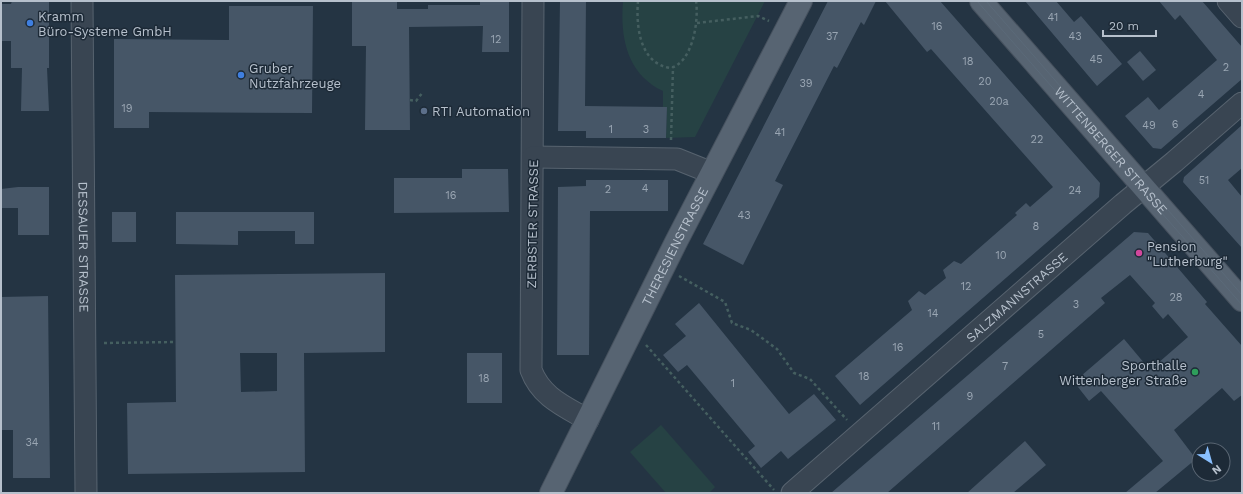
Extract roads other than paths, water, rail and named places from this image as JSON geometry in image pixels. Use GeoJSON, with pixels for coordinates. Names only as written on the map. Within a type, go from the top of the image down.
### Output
{"type":"FeatureCollection","features":[{"type":"Feature","properties":{"kind":"main road","name":"THERESIENSTRASSE"},"geometry":{"type":"LineString","coordinates":[[551,493],[664,267],[801,1]]}},
{"type":"Feature","properties":{"kind":"main road","name":"WITTENBERGER STRASSE"},"geometry":{"type":"LineString","coordinates":[[981,1],[1242,300]]}},
{"type":"Feature","properties":{"kind":"street","name":"DESSAUER STRASSE"},"geometry":{"type":"LineString","coordinates":[[82,1],[86,493]]}},
{"type":"Feature","properties":{"kind":"street","name":"ZERBSTER STRASSE"},"geometry":{"type":"LineString","coordinates":[[533,1],[531,370],[536,382],[550,397],[588,420]]}},
{"type":"Feature","properties":{"kind":"street"},"geometry":{"type":"LineString","coordinates":[[1228,1],[1242,17]]}},
{"type":"Feature","properties":{"kind":"street","name":"SALZMANNSTRASSE"},"geometry":{"type":"LineString","coordinates":[[792,493],[1242,102]]}},
{"type":"Feature","properties":{"kind":"street"},"geometry":{"type":"LineString","coordinates":[[533,158],[677,159],[712,173]]}},
{"type":"Feature","properties":{"kind":"tram line"},"geometry":{"type":"LineString","coordinates":[[977,1],[1242,305]]}},
{"type":"Feature","properties":{"kind":"tram line"},"geometry":{"type":"LineString","coordinates":[[986,1],[1242,295]]}},
{"type":"Feature","properties":{"kind":"place","name":"Kramm Büro-Systeme GmbH"},"geometry":{"type":"Point","coordinates":[30,23]}},
{"type":"Feature","properties":{"kind":"place","name":"Gruber Nutzfahrzeuge"},"geometry":{"type":"Point","coordinates":[241,75]}},
{"type":"Feature","properties":{"kind":"place","name":"RTI Automation"},"geometry":{"type":"Point","coordinates":[424,111]}},
{"type":"Feature","properties":{"kind":"place","name":"Pension \"Lutherburg\""},"geometry":{"type":"Point","coordinates":[1139,253]}},
{"type":"Feature","properties":{"kind":"place","name":"Sporthalle Wittenberger Straße"},"geometry":{"type":"Point","coordinates":[1195,372]}}]}
